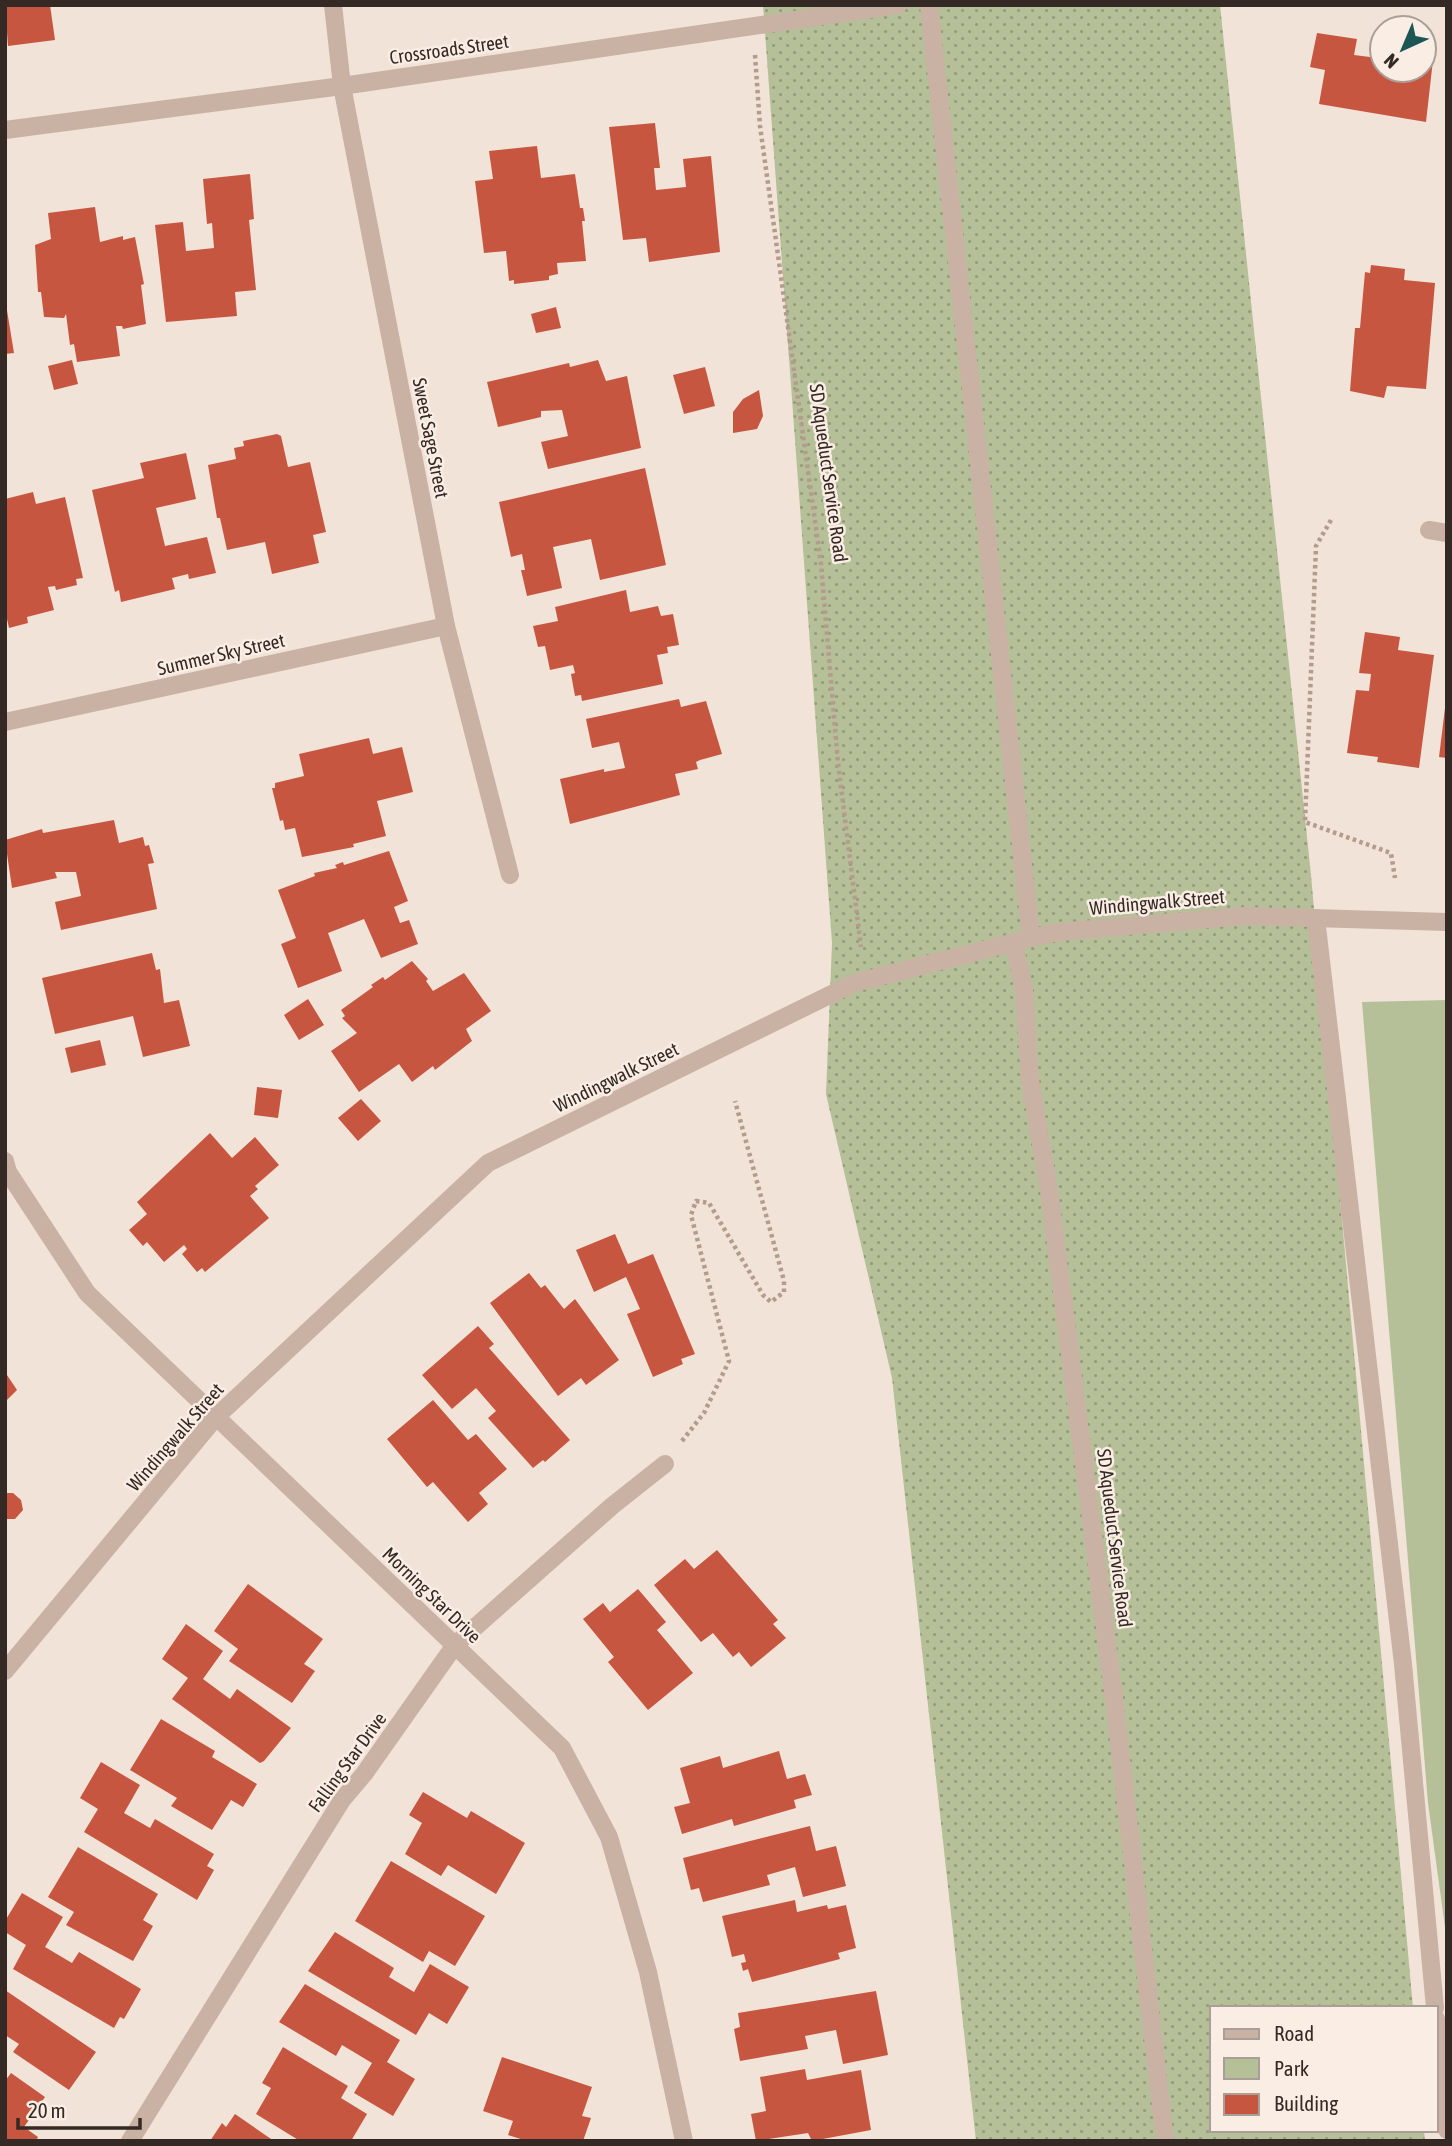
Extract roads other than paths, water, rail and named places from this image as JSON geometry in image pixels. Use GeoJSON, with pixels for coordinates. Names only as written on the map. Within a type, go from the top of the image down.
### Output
{"type":"FeatureCollection","features":[{"type":"Feature","properties":{"kind":"street","name":"Sweet Sage Street"},"geometry":{"type":"LineString","coordinates":[[333,5],[342,86],[446,626],[510,875]]}},
{"type":"Feature","properties":{"kind":"street","name":"Crossroads Street"},"geometry":{"type":"LineString","coordinates":[[5,130],[342,86],[898,5]]}},
{"type":"Feature","properties":{"kind":"street","name":"SD Aqueduct Service Road"},"geometry":{"type":"LineString","coordinates":[[929,5],[1023,940],[1030,1080],[1049,1190],[1115,1706],[1166,2141]]}},
{"type":"Feature","properties":{"kind":"street"},"geometry":{"type":"LineString","coordinates":[[1429,530],[1447,533]]}},
{"type":"Feature","properties":{"kind":"street","name":"Summer Sky Street"},"geometry":{"type":"LineString","coordinates":[[5,722],[446,626]]}},
{"type":"Feature","properties":{"kind":"street","name":"Windingwalk Street"},"geometry":{"type":"LineString","coordinates":[[5,1671],[216,1417],[488,1163],[854,983],[1023,940],[1058,932],[1244,916],[1447,922]]}},
{"type":"Feature","properties":{"kind":"street"},"geometry":{"type":"LineString","coordinates":[[1316,918],[1403,1664],[1435,2006]]}},
{"type":"Feature","properties":{"kind":"street","name":"Morning Star Drive"},"geometry":{"type":"LineString","coordinates":[[6,1169],[87,1293],[562,1748],[609,1837],[648,1972],[684,2141]]}},
{"type":"Feature","properties":{"kind":"street","name":"Falling Star Drive"},"geometry":{"type":"LineString","coordinates":[[130,2141],[342,1800],[364,1774],[455,1645],[612,1506],[665,1464]]}},
{"type":"Feature","properties":{"kind":"street"},"geometry":{"type":"LineString","coordinates":[[1438,2039],[1447,2130]]}}]}
